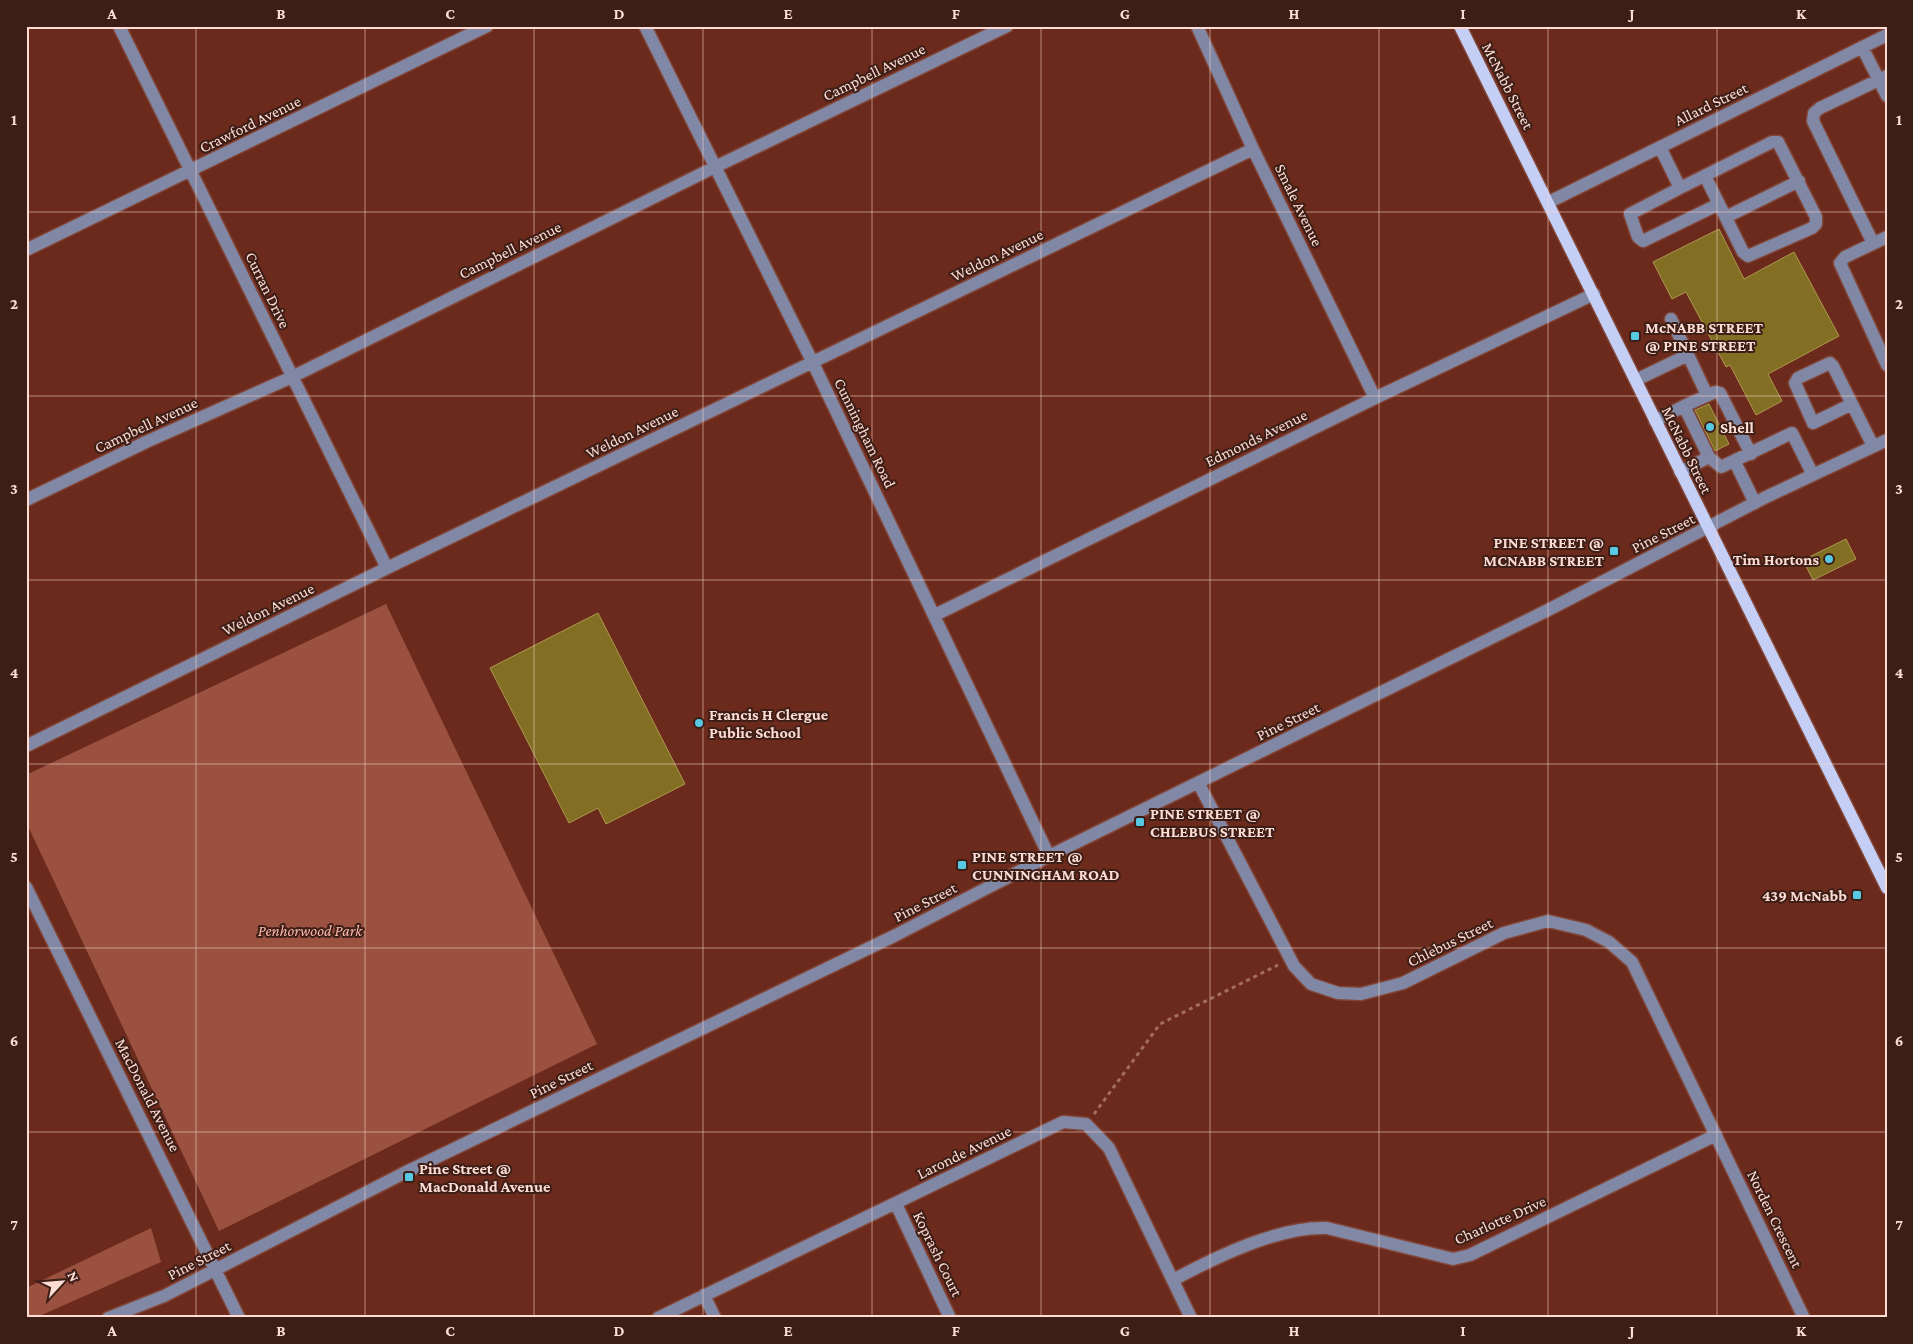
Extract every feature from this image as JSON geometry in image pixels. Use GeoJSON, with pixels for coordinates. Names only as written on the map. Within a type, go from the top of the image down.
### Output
{"type":"FeatureCollection","features":[{"type":"Feature","properties":{"kind":"main road","name":"McNabb Street"},"geometry":{"type":"LineString","coordinates":[[1460,26],[1549,202],[1707,529],[1887,888]]}},
{"type":"Feature","properties":{"kind":"street","name":"Curran Drive"},"geometry":{"type":"LineString","coordinates":[[119,26],[192,170],[387,568]]}},
{"type":"Feature","properties":{"kind":"street","name":"Crawford Avenue"},"geometry":{"type":"LineString","coordinates":[[26,250],[487,26]]}},
{"type":"Feature","properties":{"kind":"street","name":"Cunningham Road"},"geometry":{"type":"LineString","coordinates":[[645,26],[813,363],[1049,856]]}},
{"type":"Feature","properties":{"kind":"street","name":"Campbell Avenue"},"geometry":{"type":"LineString","coordinates":[[26,500],[146,442],[292,377],[715,167],[1007,26]]}},
{"type":"Feature","properties":{"kind":"street","name":"Smale Avenue"},"geometry":{"type":"LineString","coordinates":[[1197,26],[1253,149],[1375,398]]}},
{"type":"Feature","properties":{"kind":"street","name":"Allard Street"},"geometry":{"type":"LineString","coordinates":[[1549,202],[1887,35]]}},
{"type":"Feature","properties":{"kind":"street"},"geometry":{"type":"LineString","coordinates":[[1862,47],[1883,78],[1887,96]]}},
{"type":"Feature","properties":{"kind":"street"},"geometry":{"type":"LineString","coordinates":[[1873,243],[1813,121],[1814,113],[1820,108],[1883,78]]}},
{"type":"Feature","properties":{"kind":"street"},"geometry":{"type":"LineString","coordinates":[[1705,176],[1726,217],[1743,252],[1748,256],[1812,228],[1816,224],[1816,217],[1778,142],[1772,142],[1630,214],[1630,220],[1642,241],[1719,204]]}},
{"type":"Feature","properties":{"kind":"street"},"geometry":{"type":"LineString","coordinates":[[1660,148],[1680,188]]}},
{"type":"Feature","properties":{"kind":"street","name":"Weldon Avenue"},"geometry":{"type":"LineString","coordinates":[[26,746],[387,568],[1253,149]]}},
{"type":"Feature","properties":{"kind":"street"},"geometry":{"type":"LineString","coordinates":[[1726,217],[1799,181]]}},
{"type":"Feature","properties":{"kind":"street"},"geometry":{"type":"LineString","coordinates":[[1887,237],[1845,257],[1840,263],[1887,365]]}},
{"type":"Feature","properties":{"kind":"street","name":"Edmonds Avenue"},"geometry":{"type":"LineString","coordinates":[[935,615],[1375,398],[1594,294]]}},
{"type":"Feature","properties":{"kind":"street"},"geometry":{"type":"LineString","coordinates":[[1671,319],[1707,395]]}},
{"type":"Feature","properties":{"kind":"street"},"geometry":{"type":"LineString","coordinates":[[1636,380],[1688,355]]}},
{"type":"Feature","properties":{"kind":"street"},"geometry":{"type":"LineString","coordinates":[[1813,423],[1795,383],[1798,378],[1830,363],[1873,446]]}},
{"type":"Feature","properties":{"kind":"street"},"geometry":{"type":"LineString","coordinates":[[1655,421],[1707,395],[1720,392],[1751,454]]}},
{"type":"Feature","properties":{"kind":"street"},"geometry":{"type":"LineString","coordinates":[[1684,406],[1709,457],[1721,467],[1735,462],[1852,404]]}},
{"type":"Feature","properties":{"kind":"street"},"geometry":{"type":"LineString","coordinates":[[1792,433],[1813,475]]}},
{"type":"Feature","properties":{"kind":"street","name":"Pine Street"},"geometry":{"type":"LineString","coordinates":[[108,1318],[164,1296],[404,1173],[885,940],[1049,856],[1199,784],[1707,529],[1755,503],[1887,440]]}},
{"type":"Feature","properties":{"kind":"street"},"geometry":{"type":"LineString","coordinates":[[1680,472],[1709,457]]}},
{"type":"Feature","properties":{"kind":"street"},"geometry":{"type":"LineString","coordinates":[[1735,462],[1755,503]]}},
{"type":"Feature","properties":{"kind":"street","name":"Chlebus Street"},"geometry":{"type":"LineString","coordinates":[[1199,784],[1290,959],[1311,984],[1338,993],[1361,994],[1403,983],[1504,933],[1548,921],[1586,930],[1609,942],[1632,962],[1716,1135]]}},
{"type":"Feature","properties":{"kind":"street","name":"MacDonald Avenue"},"geometry":{"type":"LineString","coordinates":[[26,887],[240,1318]]}},
{"type":"Feature","properties":{"kind":"street","name":"Laronde Avenue"},"geometry":{"type":"LineString","coordinates":[[658,1318],[1063,1122],[1086,1124]]}},
{"type":"Feature","properties":{"kind":"street"},"geometry":{"type":"LineString","coordinates":[[1086,1124],[1109,1148],[1191,1318]]}},
{"type":"Feature","properties":{"kind":"street","name":"Charlotte Drive"},"geometry":{"type":"LineString","coordinates":[[1173,1280],[1217,1257],[1307,1228],[1327,1228],[1453,1258],[1470,1254],[1716,1135]]}},
{"type":"Feature","properties":{"kind":"street","name":"Norden Crescent"},"geometry":{"type":"LineString","coordinates":[[1716,1135],[1804,1318]]}},
{"type":"Feature","properties":{"kind":"street","name":"Koprash Court"},"geometry":{"type":"LineString","coordinates":[[896,1204],[950,1318]]}},
{"type":"Feature","properties":{"kind":"street"},"geometry":{"type":"LineString","coordinates":[[704,1295],[714,1318]]}},
{"type":"Feature","properties":{"kind":"path"},"geometry":{"type":"LineString","coordinates":[[1086,1124],[1160,1024],[1290,959]]}},
{"type":"Feature","properties":{"kind":"green space","name":"Penhorwood Park"},"geometry":{"type":"Polygon","coordinates":[[[386,604],[597,1044],[219,1231],[26,822],[26,775],[386,604]]]}},
{"type":"Feature","properties":{"kind":"green space"},"geometry":{"type":"Polygon","coordinates":[[[151,1228],[161,1262],[35,1318],[26,1318],[26,1288],[151,1228]]]}},
{"type":"Feature","properties":{"kind":"building"},"geometry":{"type":"Polygon","coordinates":[[[1719,229],[1744,279],[1794,252],[1839,336],[1768,374],[1782,401],[1756,415],[1730,365],[1726,367],[1686,292],[1672,299],[1653,262],[1719,229]]]}},
{"type":"Feature","properties":{"kind":"building"},"geometry":{"type":"Polygon","coordinates":[[[1709,404],[1729,444],[1715,451],[1695,410],[1709,404]]]}},
{"type":"Feature","properties":{"kind":"building","name":"Tim Hortons"},"geometry":{"type":"Polygon","coordinates":[[[1846,539],[1856,559],[1813,580],[1803,560],[1846,539]]]}},
{"type":"Feature","properties":{"kind":"building"},"geometry":{"type":"Polygon","coordinates":[[[598,613],[685,784],[606,824],[598,808],[569,823],[490,668],[598,613]]]}},
{"type":"Feature","properties":{"kind":"place","name":"McNABB STREET @ PINE STREET"},"geometry":{"type":"Point","coordinates":[1635,336]}},
{"type":"Feature","properties":{"kind":"place","name":"Shell"},"geometry":{"type":"Point","coordinates":[1710,427]}},
{"type":"Feature","properties":{"kind":"place","name":"PINE STREET @ MCNABB STREET"},"geometry":{"type":"Point","coordinates":[1614,551]}},
{"type":"Feature","properties":{"kind":"place","name":"Tim Hortons"},"geometry":{"type":"Point","coordinates":[1829,559]}},
{"type":"Feature","properties":{"kind":"place","name":"Francis H Clergue Public School"},"geometry":{"type":"Point","coordinates":[699,723]}},
{"type":"Feature","properties":{"kind":"place","name":"PINE STREET @ CHLEBUS STREET"},"geometry":{"type":"Point","coordinates":[1140,822]}},
{"type":"Feature","properties":{"kind":"place","name":"PINE STREET @ CUNNINGHAM ROAD"},"geometry":{"type":"Point","coordinates":[962,865]}},
{"type":"Feature","properties":{"kind":"place","name":"439 McNabb"},"geometry":{"type":"Point","coordinates":[1857,895]}},
{"type":"Feature","properties":{"kind":"place","name":"Pine Street @ MacDonald Avenue"},"geometry":{"type":"Point","coordinates":[409,1177]}}]}
